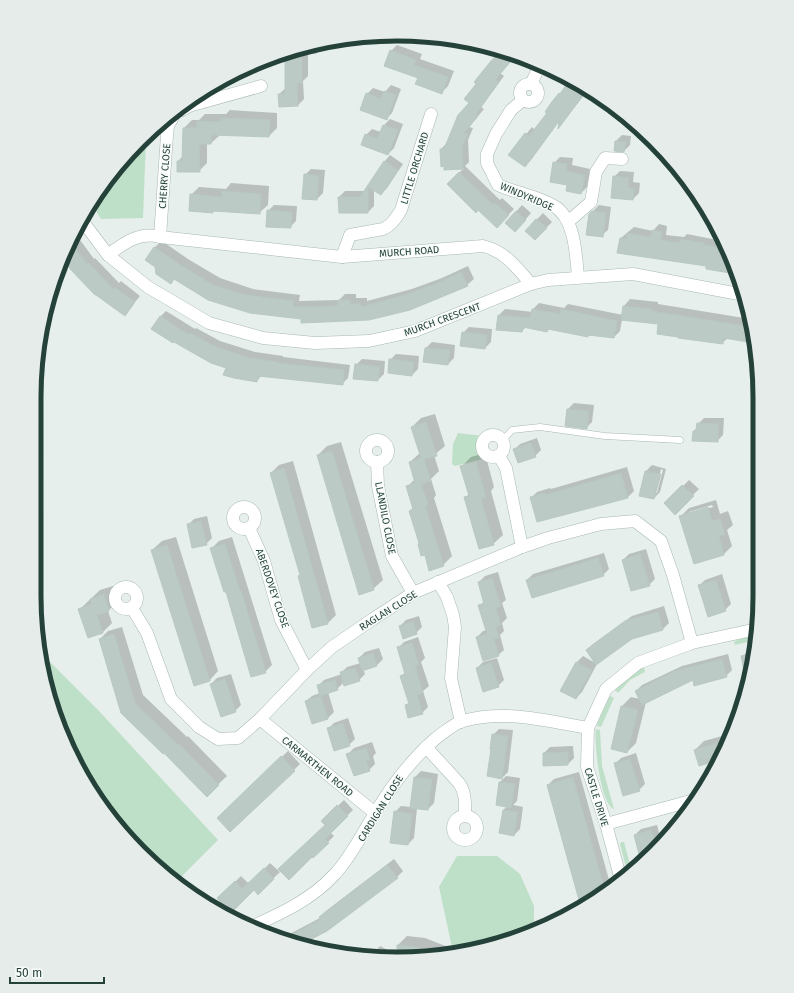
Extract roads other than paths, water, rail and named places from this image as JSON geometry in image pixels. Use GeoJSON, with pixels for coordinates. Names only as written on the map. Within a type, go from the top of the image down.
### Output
{"type":"FeatureCollection","features":[{"type":"Feature","properties":{"kind":"street","name":"WINDYRIDGE"},"geometry":{"type":"LineString","coordinates":[[538,70],[532,84],[521,87],[519,94],[523,100],[511,110],[496,134],[487,154],[487,164],[498,185],[554,206],[563,213],[569,221]]}},
{"type":"Feature","properties":{"kind":"street"},"geometry":{"type":"LineString","coordinates":[[194,105],[261,86]]}},
{"type":"Feature","properties":{"kind":"street","name":"LITTLE ORCHARD"},"geometry":{"type":"LineString","coordinates":[[342,257],[350,235],[388,227],[397,217],[401,210],[431,114]]}},
{"type":"Feature","properties":{"kind":"street","name":"CHERRY CLOSE"},"geometry":{"type":"LineString","coordinates":[[160,237],[167,135],[170,123]]}},
{"type":"Feature","properties":{"kind":"street"},"geometry":{"type":"LineString","coordinates":[[578,277],[576,252],[569,221],[591,202],[596,172],[605,158],[622,159]]}},
{"type":"Feature","properties":{"kind":"street"},"geometry":{"type":"LineString","coordinates":[[86,225],[108,255]]}},
{"type":"Feature","properties":{"kind":"street","name":"MURCH ROAD"},"geometry":{"type":"LineString","coordinates":[[108,255],[126,242],[141,236],[152,234],[160,237],[342,257],[483,246],[492,249],[510,260],[531,284]]}},
{"type":"Feature","properties":{"kind":"street","name":"MURCH CRESCENT"},"geometry":{"type":"LineString","coordinates":[[108,255],[148,287],[209,323],[263,338],[315,343],[369,341],[415,331],[531,284]]}},
{"type":"Feature","properties":{"kind":"street"},"geometry":{"type":"LineString","coordinates":[[531,284],[548,280],[578,277],[633,274],[737,294]]}},
{"type":"Feature","properties":{"kind":"street"},"geometry":{"type":"LineString","coordinates":[[496,435],[503,440],[504,449],[499,456],[490,457],[483,452],[482,443],[488,436],[496,435]]}},
{"type":"Feature","properties":{"kind":"street"},"geometry":{"type":"LineString","coordinates":[[499,456],[506,468],[522,547]]}},
{"type":"Feature","properties":{"kind":"street","name":"LLANDILO CLOSE"},"geometry":{"type":"LineString","coordinates":[[377,462],[378,486],[392,556],[413,593]]}},
{"type":"Feature","properties":{"kind":"street","name":"RAGLAN CLOSE"},"geometry":{"type":"LineString","coordinates":[[132,608],[147,633],[171,699],[199,727],[218,739],[238,738],[260,720],[307,670],[332,647],[413,593],[522,547],[548,538],[601,524],[635,520],[661,541],[673,575],[692,642]]}},
{"type":"Feature","properties":{"kind":"street","name":"ABERDOVEY CLOSE"},"geometry":{"type":"LineString","coordinates":[[249,528],[264,561],[281,620],[307,670]]}},
{"type":"Feature","properties":{"kind":"street"},"geometry":{"type":"LineString","coordinates":[[438,582],[447,597],[455,627],[451,678],[461,722]]}},
{"type":"Feature","properties":{"kind":"street","name":"CASTLE DRIVE"},"geometry":{"type":"LineString","coordinates":[[619,874],[606,824],[587,767],[588,728],[606,689],[638,663],[692,642],[751,630]]}},
{"type":"Feature","properties":{"kind":"street","name":"CARDIGAN CLOSE"},"geometry":{"type":"LineString","coordinates":[[258,923],[275,916],[318,891],[334,875],[351,854],[375,812],[403,772],[426,747],[442,733],[461,722],[486,716],[533,718],[588,728]]}},
{"type":"Feature","properties":{"kind":"street","name":"CARMARTHEN ROAD"},"geometry":{"type":"LineString","coordinates":[[260,720],[375,812]]}},
{"type":"Feature","properties":{"kind":"street"},"geometry":{"type":"LineString","coordinates":[[426,747],[463,789],[465,795],[465,815]]}},
{"type":"Feature","properties":{"kind":"street"},"geometry":{"type":"LineString","coordinates":[[606,824],[687,802]]}},
{"type":"Feature","properties":{"kind":"lane"},"geometry":{"type":"LineString","coordinates":[[503,440],[512,430],[540,427],[605,436],[680,440]]}}]}
